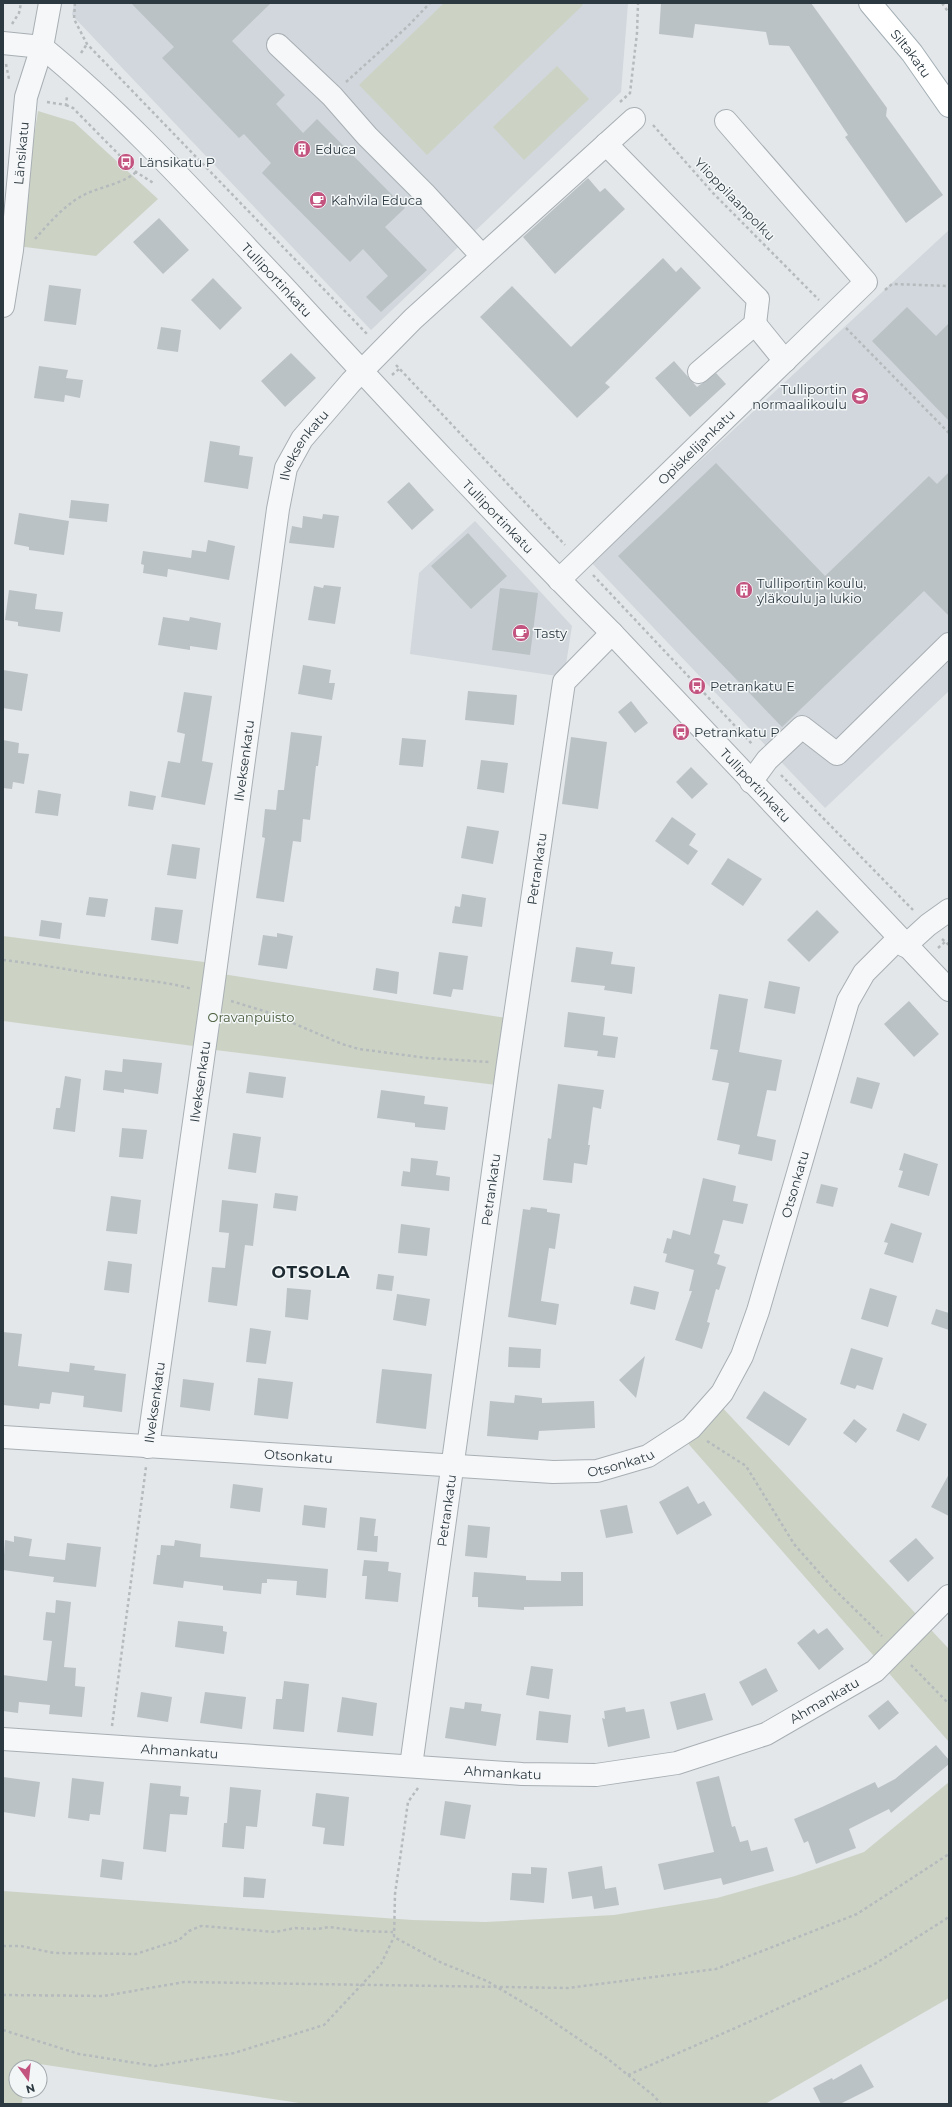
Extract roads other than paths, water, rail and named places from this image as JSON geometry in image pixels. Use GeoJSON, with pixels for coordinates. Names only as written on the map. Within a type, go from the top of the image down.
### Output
{"type":"FeatureCollection","features":[{"type":"Feature","properties":{"kind":"main road","name":"Siltakatu"},"geometry":{"type":"LineString","coordinates":[[870,3],[912,53],[949,106]]}},
{"type":"Feature","properties":{"kind":"street","name":"Länsikatu"},"geometry":{"type":"LineString","coordinates":[[3,306],[12,250],[26,97],[42,47],[50,3]]}},
{"type":"Feature","properties":{"kind":"street"},"geometry":{"type":"LineString","coordinates":[[3,43],[42,47]]}},
{"type":"Feature","properties":{"kind":"street"},"geometry":{"type":"LineString","coordinates":[[278,45],[332,96],[482,256]]}},
{"type":"Feature","properties":{"kind":"street","name":"Tulliportinkatu"},"geometry":{"type":"LineString","coordinates":[[42,47],[70,69],[181,177],[559,580],[612,633],[902,942],[949,990]]}},
{"type":"Feature","properties":{"kind":"street","name":"Ilveksenkatu"},"geometry":{"type":"LineString","coordinates":[[148,1447],[212,995],[278,509],[286,468],[302,439],[382,350],[413,319],[640,114]]}},
{"type":"Feature","properties":{"kind":"street","name":"Opiskelijankatu"},"geometry":{"type":"LineString","coordinates":[[559,580],[866,282],[726,121]]}},
{"type":"Feature","properties":{"kind":"street"},"geometry":{"type":"LineString","coordinates":[[606,144],[758,299],[755,324],[699,372]]}},
{"type":"Feature","properties":{"kind":"street"},"geometry":{"type":"LineString","coordinates":[[755,324],[785,361]]}},
{"type":"Feature","properties":{"kind":"street","name":"Petrankatu"},"geometry":{"type":"LineString","coordinates":[[418,1767],[452,1464],[508,1063],[564,682],[612,633]]}},
{"type":"Feature","properties":{"kind":"street"},"geometry":{"type":"LineString","coordinates":[[751,782],[767,760],[802,727],[837,754],[949,644]]}},
{"type":"Feature","properties":{"kind":"street","name":"Otsonkatu"},"geometry":{"type":"LineString","coordinates":[[3,1437],[148,1447],[452,1464],[553,1472],[597,1471],[648,1456],[691,1428],[722,1393],[742,1356],[758,1311],[848,1001],[864,973],[902,942],[949,910]]}},
{"type":"Feature","properties":{"kind":"street","name":"Ahmankatu"},"geometry":{"type":"LineString","coordinates":[[3,1739],[522,1774],[596,1775],[677,1763],[766,1734],[874,1671],[896,1651],[949,1596]]}},
{"type":"Feature","properties":{"kind":"place","name":"Educa"},"geometry":{"type":"Point","coordinates":[302,149]}},
{"type":"Feature","properties":{"kind":"place","name":"Länsikatu P"},"geometry":{"type":"Point","coordinates":[126,162]}},
{"type":"Feature","properties":{"kind":"place","name":"Kahvila Educa"},"geometry":{"type":"Point","coordinates":[318,200]}},
{"type":"Feature","properties":{"kind":"place","name":"Tulliportin normaalikoulu"},"geometry":{"type":"Point","coordinates":[860,396]}},
{"type":"Feature","properties":{"kind":"place","name":"Tulliportin koulu, yläkoulu ja lukio"},"geometry":{"type":"Point","coordinates":[744,590]}},
{"type":"Feature","properties":{"kind":"place","name":"Tasty"},"geometry":{"type":"Point","coordinates":[521,633]}},
{"type":"Feature","properties":{"kind":"place","name":"Petrankatu E"},"geometry":{"type":"Point","coordinates":[697,686]}},
{"type":"Feature","properties":{"kind":"place","name":"Petrankatu P"},"geometry":{"type":"Point","coordinates":[681,732]}},
{"type":"Feature","properties":{"kind":"district","name":"OTSOLA"},"geometry":{"type":"Point","coordinates":[311,1272]}},
{"type":"Feature","properties":{"kind":"park label","name":"Oravanpuisto"},"geometry":{"type":"Point","coordinates":[251,1017]}}]}
